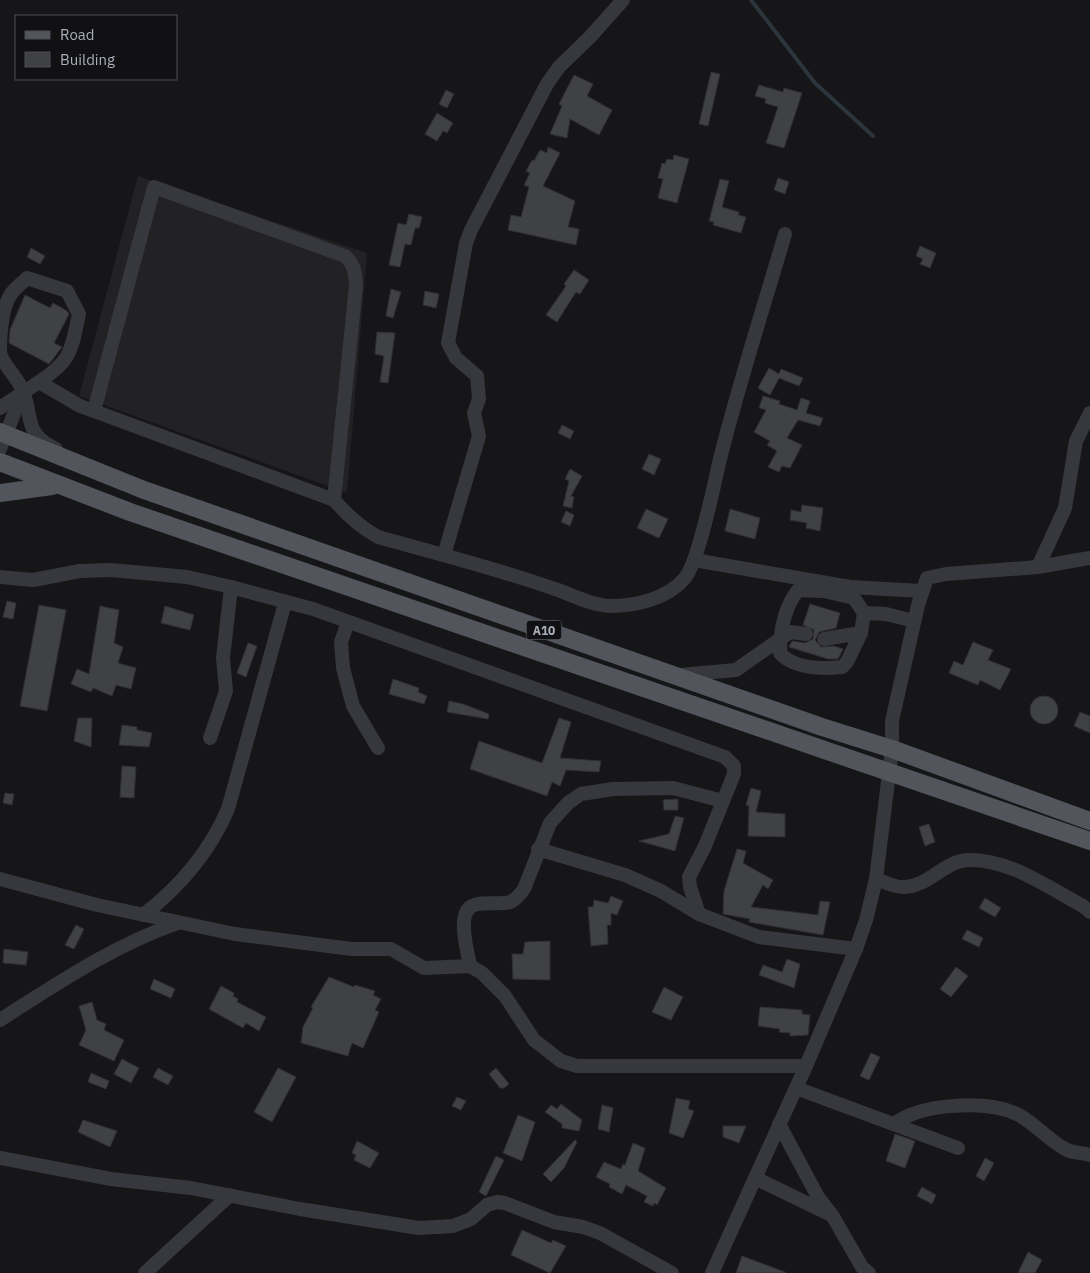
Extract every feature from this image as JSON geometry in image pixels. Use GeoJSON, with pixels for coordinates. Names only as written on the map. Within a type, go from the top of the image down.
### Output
{"type":"FeatureCollection","features":[{"type":"Feature","properties":{"kind":"main road","name":"A10"},"geometry":{"type":"LineString","coordinates":[[2,438],[672,675],[892,749],[1090,821]]}},
{"type":"Feature","properties":{"kind":"main road","name":"A10"},"geometry":{"type":"LineString","coordinates":[[0,462],[58,485],[1090,841]]}},
{"type":"Feature","properties":{"kind":"main road"},"geometry":{"type":"LineString","coordinates":[[0,492],[58,485]]}},
{"type":"Feature","properties":{"kind":"street"},"geometry":{"type":"LineString","coordinates":[[444,555],[480,436],[474,413],[479,399],[477,376],[456,358],[448,343],[466,243],[475,221],[547,84],[559,67],[590,38],[623,0]]}},
{"type":"Feature","properties":{"kind":"street"},"geometry":{"type":"LineString","coordinates":[[94,411],[154,187],[344,256],[352,262],[356,286],[334,500]]}},
{"type":"Feature","properties":{"kind":"street"},"geometry":{"type":"LineString","coordinates":[[39,382],[80,406],[334,500],[354,522],[378,537],[444,555],[607,606],[636,604],[669,591],[686,577],[694,560],[720,457],[785,234]]}},
{"type":"Feature","properties":{"kind":"street"},"geometry":{"type":"LineString","coordinates":[[0,408],[23,391],[61,367],[72,346],[79,314],[67,291],[27,278],[11,294],[0,323],[0,354],[23,391],[29,421],[35,433],[48,445],[129,484]]}},
{"type":"Feature","properties":{"kind":"street"},"geometry":{"type":"LineString","coordinates":[[2,438],[23,391]]}},
{"type":"Feature","properties":{"kind":"street"},"geometry":{"type":"LineString","coordinates":[[1038,567],[1065,508],[1076,441],[1090,413]]}},
{"type":"Feature","properties":{"kind":"street"},"geometry":{"type":"LineString","coordinates":[[712,1273],[806,1066],[856,949],[876,879],[892,749],[892,721],[914,621],[922,591],[928,578],[1038,567],[1090,558]]}},
{"type":"Feature","properties":{"kind":"street"},"geometry":{"type":"LineString","coordinates":[[694,560],[850,587],[922,591]]}},
{"type":"Feature","properties":{"kind":"street"},"geometry":{"type":"LineString","coordinates":[[0,577],[33,580],[80,571],[111,570],[187,577],[313,609],[725,758],[732,763],[735,770],[689,877],[690,887],[699,914]]}},
{"type":"Feature","properties":{"kind":"street"},"geometry":{"type":"LineString","coordinates":[[210,738],[226,691],[223,658],[231,588]]}},
{"type":"Feature","properties":{"kind":"street"},"geometry":{"type":"LineString","coordinates":[[798,590],[824,590],[854,598],[864,613],[861,633],[847,662],[842,668],[803,666],[786,659],[780,653],[780,640],[787,604],[798,590]]}},
{"type":"Feature","properties":{"kind":"street"},"geometry":{"type":"LineString","coordinates":[[143,914],[166,898],[183,880],[217,834],[228,809],[285,603]]}},
{"type":"Feature","properties":{"kind":"street"},"geometry":{"type":"LineString","coordinates":[[864,613],[886,614],[914,621]]}},
{"type":"Feature","properties":{"kind":"street"},"geometry":{"type":"LineString","coordinates":[[348,622],[341,642],[343,668],[352,706],[378,748]]}},
{"type":"Feature","properties":{"kind":"street"},"geometry":{"type":"LineString","coordinates":[[672,675],[736,670],[790,632],[806,634]]}},
{"type":"Feature","properties":{"kind":"street"},"geometry":{"type":"LineString","coordinates":[[824,639],[861,633]]}},
{"type":"Feature","properties":{"kind":"street"},"geometry":{"type":"LineString","coordinates":[[470,966],[464,928],[465,915],[469,908],[484,901],[511,902],[518,897],[524,889],[550,823],[580,794],[594,790],[673,788],[723,801]]}},
{"type":"Feature","properties":{"kind":"street"},"geometry":{"type":"LineString","coordinates":[[538,850],[625,875],[661,891],[699,914],[760,937],[856,949]]}},
{"type":"Feature","properties":{"kind":"street"},"geometry":{"type":"LineString","coordinates":[[876,879],[905,887],[921,882],[958,862],[975,860],[1006,867],[1023,874],[1090,912]]}},
{"type":"Feature","properties":{"kind":"street"},"geometry":{"type":"LineString","coordinates":[[0,879],[235,934],[352,949],[391,949],[424,968],[470,966],[482,973],[505,996],[534,1040],[561,1060],[576,1066],[806,1066]]}},
{"type":"Feature","properties":{"kind":"street"},"geometry":{"type":"LineString","coordinates":[[0,1020],[116,948],[179,922]]}},
{"type":"Feature","properties":{"kind":"street"},"geometry":{"type":"LineString","coordinates":[[796,1088],[958,1148]]}},
{"type":"Feature","properties":{"kind":"street"},"geometry":{"type":"LineString","coordinates":[[894,1124],[905,1116],[926,1109],[986,1107],[1007,1110],[1019,1115],[1068,1150],[1090,1155]]}},
{"type":"Feature","properties":{"kind":"street"},"geometry":{"type":"LineString","coordinates":[[779,1124],[818,1197],[832,1215],[862,1267],[869,1273]]}},
{"type":"Feature","properties":{"kind":"street"},"geometry":{"type":"LineString","coordinates":[[0,1158],[111,1179],[192,1188],[419,1228],[453,1226],[471,1219],[488,1205],[497,1202],[505,1203],[554,1222],[583,1227],[600,1234],[672,1273]]}},
{"type":"Feature","properties":{"kind":"street"},"geometry":{"type":"LineString","coordinates":[[755,1178],[832,1215]]}},
{"type":"Feature","properties":{"kind":"street"},"geometry":{"type":"LineString","coordinates":[[145,1273],[230,1196]]}},
{"type":"Feature","properties":{"kind":"shaded area"},"geometry":{"type":"Polygon","coordinates":[[[138,176],[367,253],[347,493],[79,396],[138,176]]]}},
{"type":"Feature","properties":{"kind":"building"},"geometry":{"type":"Polygon","coordinates":[[[711,72],[720,74],[708,126],[699,124],[711,72]]]}},
{"type":"Feature","properties":{"kind":"building"},"geometry":{"type":"Polygon","coordinates":[[[574,75],[593,84],[587,96],[612,110],[599,135],[570,119],[567,138],[550,134],[562,106],[559,104],[574,75]]]}},
{"type":"Feature","properties":{"kind":"building"},"geometry":{"type":"Polygon","coordinates":[[[759,85],[783,92],[784,88],[802,93],[784,148],[766,143],[778,107],[765,103],[766,99],[755,96],[759,85]]]}},
{"type":"Feature","properties":{"kind":"building"},"geometry":{"type":"Polygon","coordinates":[[[446,90],[454,94],[447,108],[439,104],[446,90]]]}},
{"type":"Feature","properties":{"kind":"building"},"geometry":{"type":"Polygon","coordinates":[[[437,113],[453,123],[447,133],[443,131],[437,141],[425,134],[437,113]]]}},
{"type":"Feature","properties":{"kind":"building"},"geometry":{"type":"Polygon","coordinates":[[[548,147],[560,153],[543,186],[575,201],[568,227],[579,229],[576,245],[508,230],[511,215],[521,217],[529,187],[524,185],[530,173],[526,171],[540,150],[547,153],[548,147]]]}},
{"type":"Feature","properties":{"kind":"building"},"geometry":{"type":"Polygon","coordinates":[[[674,155],[689,159],[677,203],[658,198],[663,179],[658,178],[662,163],[665,164],[667,159],[673,160],[674,155]]]}},
{"type":"Feature","properties":{"kind":"building"},"geometry":{"type":"Polygon","coordinates":[[[778,178],[789,182],[785,194],[774,190],[778,178]]]}},
{"type":"Feature","properties":{"kind":"building"},"geometry":{"type":"Polygon","coordinates":[[[720,179],[729,181],[722,207],[739,212],[738,215],[746,217],[741,233],[713,225],[714,222],[709,221],[720,179]]]}},
{"type":"Feature","properties":{"kind":"building"},"geometry":{"type":"Polygon","coordinates":[[[409,214],[422,217],[419,228],[415,228],[411,245],[405,244],[400,267],[389,265],[398,223],[406,225],[409,214]]]}},
{"type":"Feature","properties":{"kind":"building"},"geometry":{"type":"Polygon","coordinates":[[[920,246],[936,253],[930,268],[920,264],[923,259],[916,256],[920,246]]]}},
{"type":"Feature","properties":{"kind":"building"},"geometry":{"type":"Polygon","coordinates":[[[31,248],[45,256],[40,264],[27,257],[31,248]]]}},
{"type":"Feature","properties":{"kind":"building"},"geometry":{"type":"Polygon","coordinates":[[[574,270],[589,280],[580,294],[576,292],[557,322],[546,315],[566,286],[564,284],[574,270]]]}},
{"type":"Feature","properties":{"kind":"building"},"geometry":{"type":"Polygon","coordinates":[[[391,289],[401,292],[393,318],[386,316],[391,289]]]}},
{"type":"Feature","properties":{"kind":"building"},"geometry":{"type":"Polygon","coordinates":[[[425,291],[439,294],[436,308],[423,305],[425,291]]]}},
{"type":"Feature","properties":{"kind":"building"},"geometry":{"type":"Polygon","coordinates":[[[25,295],[50,308],[53,303],[69,314],[54,343],[62,347],[49,364],[9,343],[10,330],[25,295]]]}},
{"type":"Feature","properties":{"kind":"building"},"geometry":{"type":"Polygon","coordinates":[[[377,332],[395,333],[388,383],[380,382],[384,356],[375,354],[377,332]]]}},
{"type":"Feature","properties":{"kind":"building"},"geometry":{"type":"Polygon","coordinates":[[[769,368],[779,374],[781,369],[803,378],[799,386],[779,378],[770,395],[758,388],[769,368]]]}},
{"type":"Feature","properties":{"kind":"building"},"geometry":{"type":"Polygon","coordinates":[[[763,396],[780,401],[779,404],[797,410],[801,398],[810,401],[806,413],[823,418],[820,426],[798,420],[787,438],[802,445],[790,468],[782,466],[779,472],[768,467],[777,451],[767,445],[770,441],[754,432],[766,410],[759,408],[763,396]]]}},
{"type":"Feature","properties":{"kind":"building"},"geometry":{"type":"Polygon","coordinates":[[[562,425],[574,431],[570,439],[558,433],[562,425]]]}},
{"type":"Feature","properties":{"kind":"building"},"geometry":{"type":"Polygon","coordinates":[[[649,454],[661,459],[654,475],[642,469],[649,454]]]}},
{"type":"Feature","properties":{"kind":"building"},"geometry":{"type":"Polygon","coordinates":[[[570,469],[582,476],[571,496],[574,497],[572,508],[563,506],[569,481],[565,479],[570,469]]]}},
{"type":"Feature","properties":{"kind":"building"},"geometry":{"type":"Polygon","coordinates":[[[802,505],[823,508],[820,531],[806,528],[807,523],[790,520],[791,510],[801,512],[802,505]]]}},
{"type":"Feature","properties":{"kind":"building"},"geometry":{"type":"Polygon","coordinates":[[[646,509],[668,519],[659,538],[637,528],[646,509]]]}},
{"type":"Feature","properties":{"kind":"building"},"geometry":{"type":"Polygon","coordinates":[[[730,509],[760,518],[755,539],[725,531],[730,509]]]}},
{"type":"Feature","properties":{"kind":"building"},"geometry":{"type":"Polygon","coordinates":[[[566,511],[574,515],[570,526],[561,522],[566,511]]]}},
{"type":"Feature","properties":{"kind":"building"},"geometry":{"type":"Polygon","coordinates":[[[7,601],[16,603],[13,619],[3,617],[7,601]]]}},
{"type":"Feature","properties":{"kind":"building"},"geometry":{"type":"Polygon","coordinates":[[[810,604],[840,613],[836,628],[819,632],[815,640],[821,647],[834,646],[843,649],[838,659],[828,659],[789,647],[792,641],[805,643],[813,639],[814,630],[803,625],[810,604]]]}},
{"type":"Feature","properties":{"kind":"building"},"geometry":{"type":"Polygon","coordinates":[[[39,605],[66,610],[47,711],[20,706],[39,605]]]}},
{"type":"Feature","properties":{"kind":"building"},"geometry":{"type":"Polygon","coordinates":[[[100,606],[119,610],[114,643],[123,647],[118,663],[136,668],[131,689],[116,685],[112,696],[93,688],[91,692],[71,684],[77,669],[89,674],[100,606]]]}},
{"type":"Feature","properties":{"kind":"building"},"geometry":{"type":"Polygon","coordinates":[[[165,606],[194,615],[190,630],[161,623],[165,606]]]}},
{"type":"Feature","properties":{"kind":"building"},"geometry":{"type":"Polygon","coordinates":[[[973,642],[993,650],[988,660],[1011,669],[1000,690],[980,680],[978,685],[949,673],[954,661],[963,665],[973,642]]]}},
{"type":"Feature","properties":{"kind":"building"},"geometry":{"type":"Polygon","coordinates":[[[248,643],[257,646],[246,677],[237,673],[248,643]]]}},
{"type":"Feature","properties":{"kind":"building"},"geometry":{"type":"Polygon","coordinates":[[[393,679],[419,688],[418,692],[427,696],[424,704],[389,694],[393,679]]]}},
{"type":"Feature","properties":{"kind":"building"},"geometry":{"type":"Polygon","coordinates":[[[1044,696],[1054,700],[1058,710],[1054,720],[1044,724],[1034,720],[1030,710],[1034,700],[1044,696]]]}},
{"type":"Feature","properties":{"kind":"building"},"geometry":{"type":"Polygon","coordinates":[[[449,701],[489,714],[488,719],[447,712],[449,701]]]}},
{"type":"Feature","properties":{"kind":"building"},"geometry":{"type":"Polygon","coordinates":[[[1080,712],[1090,716],[1090,733],[1074,726],[1080,712]]]}},
{"type":"Feature","properties":{"kind":"building"},"geometry":{"type":"Polygon","coordinates":[[[78,718],[92,718],[91,747],[74,741],[78,718]]]}},
{"type":"Feature","properties":{"kind":"building"},"geometry":{"type":"Polygon","coordinates":[[[559,718],[571,722],[560,758],[601,761],[599,772],[566,770],[560,786],[552,782],[547,796],[470,769],[479,741],[542,763],[559,718]]]}},
{"type":"Feature","properties":{"kind":"building"},"geometry":{"type":"Polygon","coordinates":[[[122,725],[137,727],[137,730],[152,733],[149,747],[119,745],[122,725]]]}},
{"type":"Feature","properties":{"kind":"building"},"geometry":{"type":"Polygon","coordinates":[[[122,766],[136,767],[134,798],[120,797],[122,766]]]}},
{"type":"Feature","properties":{"kind":"building"},"geometry":{"type":"Polygon","coordinates":[[[751,788],[761,791],[756,812],[785,814],[785,837],[748,836],[749,806],[746,805],[751,788]]]}},
{"type":"Feature","properties":{"kind":"building"},"geometry":{"type":"Polygon","coordinates":[[[5,793],[14,794],[12,805],[3,803],[5,793]]]}},
{"type":"Feature","properties":{"kind":"building"},"geometry":{"type":"Polygon","coordinates":[[[678,799],[678,810],[664,810],[663,800],[678,799]]]}},
{"type":"Feature","properties":{"kind":"building"},"geometry":{"type":"Polygon","coordinates":[[[675,816],[684,818],[675,851],[639,841],[669,834],[675,816]]]}},
{"type":"Feature","properties":{"kind":"building"},"geometry":{"type":"Polygon","coordinates":[[[929,824],[935,842],[925,846],[919,827],[929,824]]]}},
{"type":"Feature","properties":{"kind":"building"},"geometry":{"type":"Polygon","coordinates":[[[737,849],[746,851],[743,863],[773,880],[768,889],[763,885],[751,907],[818,915],[820,901],[830,902],[823,935],[749,922],[750,919],[723,914],[724,891],[737,849]]]}},
{"type":"Feature","properties":{"kind":"building"},"geometry":{"type":"Polygon","coordinates":[[[611,896],[623,901],[617,915],[611,913],[611,925],[607,925],[608,944],[591,946],[588,907],[593,907],[594,900],[608,903],[611,896]]]}},
{"type":"Feature","properties":{"kind":"building"},"geometry":{"type":"Polygon","coordinates":[[[985,898],[1001,908],[995,917],[979,908],[985,898]]]}},
{"type":"Feature","properties":{"kind":"building"},"geometry":{"type":"Polygon","coordinates":[[[76,925],[84,929],[74,949],[65,945],[76,925]]]}},
{"type":"Feature","properties":{"kind":"building"},"geometry":{"type":"Polygon","coordinates":[[[967,930],[983,938],[979,947],[962,939],[967,930]]]}},
{"type":"Feature","properties":{"kind":"building"},"geometry":{"type":"Polygon","coordinates":[[[550,941],[550,980],[513,979],[512,954],[523,954],[525,942],[550,941]]]}},
{"type":"Feature","properties":{"kind":"building"},"geometry":{"type":"Polygon","coordinates":[[[4,949],[28,952],[26,965],[3,963],[4,949]]]}},
{"type":"Feature","properties":{"kind":"building"},"geometry":{"type":"Polygon","coordinates":[[[787,959],[800,964],[794,988],[759,975],[763,965],[782,972],[787,959]]]}},
{"type":"Feature","properties":{"kind":"building"},"geometry":{"type":"Polygon","coordinates":[[[956,967],[968,976],[951,997],[940,989],[956,967]]]}},
{"type":"Feature","properties":{"kind":"building"},"geometry":{"type":"Polygon","coordinates":[[[329,977],[354,987],[355,985],[375,991],[373,995],[381,999],[375,1010],[379,1012],[363,1048],[352,1043],[348,1056],[301,1043],[303,1027],[313,1008],[311,1007],[329,977]]]}},
{"type":"Feature","properties":{"kind":"building"},"geometry":{"type":"Polygon","coordinates":[[[154,979],[175,989],[171,998],[150,989],[154,979]]]}},
{"type":"Feature","properties":{"kind":"building"},"geometry":{"type":"Polygon","coordinates":[[[221,986],[234,993],[233,996],[238,999],[237,1002],[266,1017],[259,1031],[246,1023],[243,1028],[209,1009],[221,986]]]}},
{"type":"Feature","properties":{"kind":"building"},"geometry":{"type":"Polygon","coordinates":[[[664,987],[683,997],[671,1020],[652,1012],[664,987]]]}},
{"type":"Feature","properties":{"kind":"building"},"geometry":{"type":"Polygon","coordinates":[[[92,1002],[97,1020],[106,1024],[104,1030],[124,1040],[114,1061],[79,1045],[86,1030],[79,1006],[92,1002]]]}},
{"type":"Feature","properties":{"kind":"building"},"geometry":{"type":"Polygon","coordinates":[[[760,1007],[802,1010],[802,1014],[810,1015],[808,1035],[790,1036],[790,1033],[779,1032],[780,1029],[758,1026],[760,1007]]]}},
{"type":"Feature","properties":{"kind":"building"},"geometry":{"type":"Polygon","coordinates":[[[871,1053],[880,1057],[869,1080],[860,1076],[871,1053]]]}},
{"type":"Feature","properties":{"kind":"building"},"geometry":{"type":"Polygon","coordinates":[[[122,1059],[139,1068],[131,1083],[114,1074],[122,1059]]]}},
{"type":"Feature","properties":{"kind":"building"},"geometry":{"type":"Polygon","coordinates":[[[158,1068],[173,1076],[168,1085],[153,1077],[158,1068]]]}},
{"type":"Feature","properties":{"kind":"building"},"geometry":{"type":"Polygon","coordinates":[[[278,1068],[296,1077],[272,1122],[254,1112],[278,1068]]]}},
{"type":"Feature","properties":{"kind":"building"},"geometry":{"type":"Polygon","coordinates":[[[496,1068],[509,1084],[504,1088],[500,1088],[489,1074],[496,1068]]]}},
{"type":"Feature","properties":{"kind":"building"},"geometry":{"type":"Polygon","coordinates":[[[91,1073],[109,1081],[106,1089],[88,1082],[91,1073]]]}},
{"type":"Feature","properties":{"kind":"building"},"geometry":{"type":"Polygon","coordinates":[[[457,1097],[466,1101],[461,1110],[452,1106],[457,1097]]]}},
{"type":"Feature","properties":{"kind":"building"},"geometry":{"type":"Polygon","coordinates":[[[676,1098],[690,1101],[688,1109],[694,1111],[683,1138],[669,1133],[676,1098]]]}},
{"type":"Feature","properties":{"kind":"building"},"geometry":{"type":"Polygon","coordinates":[[[561,1104],[582,1120],[579,1131],[562,1128],[562,1124],[545,1112],[551,1105],[557,1109],[561,1104]]]}},
{"type":"Feature","properties":{"kind":"building"},"geometry":{"type":"Polygon","coordinates":[[[602,1105],[613,1108],[609,1132],[598,1129],[602,1105]]]}},
{"type":"Feature","properties":{"kind":"building"},"geometry":{"type":"Polygon","coordinates":[[[518,1115],[535,1122],[522,1161],[503,1153],[518,1115]]]}},
{"type":"Feature","properties":{"kind":"building"},"geometry":{"type":"Polygon","coordinates":[[[83,1120],[117,1131],[110,1147],[78,1132],[83,1120]]]}},
{"type":"Feature","properties":{"kind":"building"},"geometry":{"type":"Polygon","coordinates":[[[723,1126],[746,1126],[739,1143],[723,1137],[723,1126]]]}},
{"type":"Feature","properties":{"kind":"building"},"geometry":{"type":"Polygon","coordinates":[[[895,1134],[915,1141],[905,1168],[886,1161],[895,1134]]]}},
{"type":"Feature","properties":{"kind":"building"},"geometry":{"type":"Polygon","coordinates":[[[575,1140],[577,1142],[564,1168],[551,1182],[543,1174],[575,1140]]]}},
{"type":"Feature","properties":{"kind":"building"},"geometry":{"type":"Polygon","coordinates":[[[357,1141],[379,1153],[370,1168],[354,1160],[356,1155],[352,1153],[357,1141]]]}},
{"type":"Feature","properties":{"kind":"building"},"geometry":{"type":"Polygon","coordinates":[[[633,1143],[645,1148],[638,1171],[666,1188],[657,1205],[654,1203],[653,1206],[644,1202],[647,1196],[626,1185],[622,1194],[609,1187],[610,1184],[596,1177],[604,1162],[621,1169],[623,1164],[625,1165],[633,1143]]]}},
{"type":"Feature","properties":{"kind":"building"},"geometry":{"type":"Polygon","coordinates":[[[496,1156],[504,1160],[486,1196],[479,1192],[496,1156]]]}},
{"type":"Feature","properties":{"kind":"building"},"geometry":{"type":"Polygon","coordinates":[[[985,1158],[994,1163],[984,1181],[976,1176],[985,1158]]]}},
{"type":"Feature","properties":{"kind":"building"},"geometry":{"type":"Polygon","coordinates":[[[922,1187],[936,1195],[932,1204],[917,1196],[922,1187]]]}},
{"type":"Feature","properties":{"kind":"building"},"geometry":{"type":"Polygon","coordinates":[[[522,1230],[551,1243],[553,1240],[566,1246],[550,1273],[511,1255],[522,1230]]]}},
{"type":"Feature","properties":{"kind":"building"},"geometry":{"type":"Polygon","coordinates":[[[1028,1252],[1042,1260],[1035,1273],[1018,1273],[1028,1252]]]}},
{"type":"Feature","properties":{"kind":"building"},"geometry":{"type":"Polygon","coordinates":[[[742,1256],[785,1272],[785,1273],[736,1273],[742,1256]]]}},
{"type":"Feature","properties":{"kind":"waterway"},"geometry":{"type":"LineString","coordinates":[[751,0],[815,83],[873,136]]}}]}
